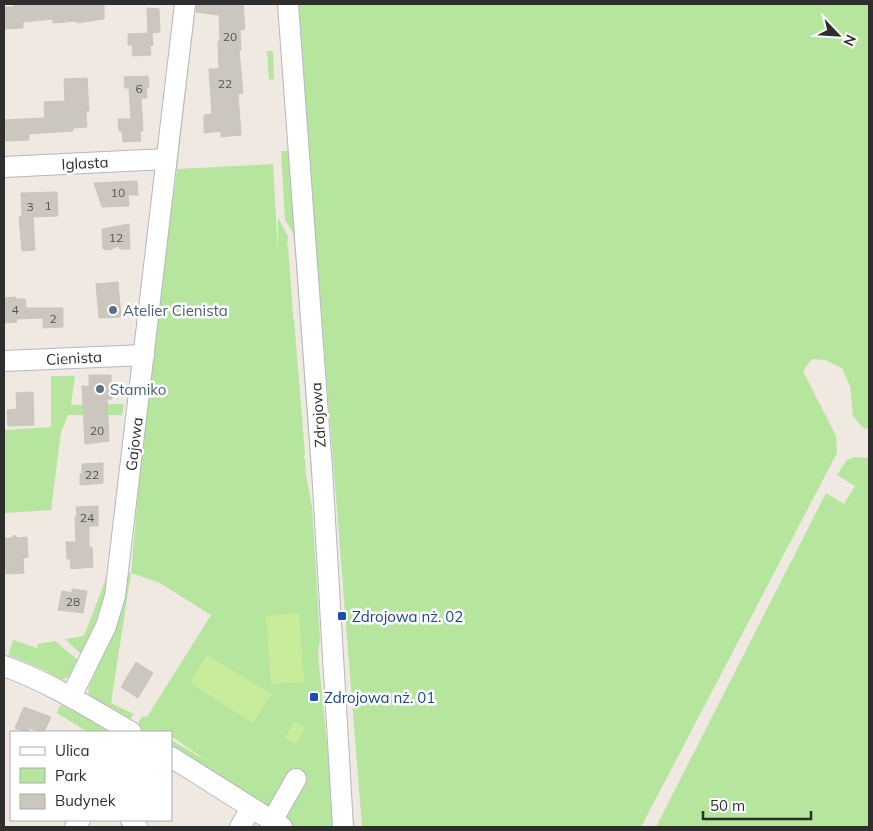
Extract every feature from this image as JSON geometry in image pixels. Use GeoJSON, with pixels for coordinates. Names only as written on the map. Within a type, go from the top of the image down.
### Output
{"type":"FeatureCollection","features":[{"type":"Feature","properties":{"kind":"street","name":"Gajowa"},"geometry":{"type":"LineString","coordinates":[[71,696],[106,626],[115,596],[184,4]]}},
{"type":"Feature","properties":{"kind":"street","name":"Zdrojowa"},"geometry":{"type":"LineString","coordinates":[[288,4],[322,469],[343,827]]}},
{"type":"Feature","properties":{"kind":"street","name":"Iglasta"},"geometry":{"type":"LineString","coordinates":[[4,167],[166,159]]}},
{"type":"Feature","properties":{"kind":"street","name":"Cienista"},"geometry":{"type":"LineString","coordinates":[[4,361],[144,355]]}},
{"type":"Feature","properties":{"kind":"street"},"geometry":{"type":"LineString","coordinates":[[4,666],[24,673],[71,696],[129,731]]}},
{"type":"Feature","properties":{"kind":"street"},"geometry":{"type":"LineString","coordinates":[[172,759],[277,824],[296,779]]}},
{"type":"Feature","properties":{"kind":"street"},"geometry":{"type":"LineString","coordinates":[[240,827],[252,808]]}},
{"type":"Feature","properties":{"kind":"green space"},"geometry":{"type":"Polygon","coordinates":[[[193,4],[196,4],[177,169],[273,164],[278,253],[278,218],[288,236],[287,246],[305,454],[303,459],[305,459],[312,507],[320,639],[318,654],[335,827],[292,827],[290,826],[291,824],[272,809],[172,752],[172,741],[207,761],[172,737],[172,731],[141,731],[138,729],[139,721],[143,716],[147,717],[211,615],[160,583],[131,573],[150,355],[177,170],[173,170],[193,4]]]}},
{"type":"Feature","properties":{"kind":"green space"},"geometry":{"type":"Polygon","coordinates":[[[297,4],[869,4],[869,428],[864,429],[853,416],[850,386],[842,368],[825,360],[812,359],[803,371],[836,436],[837,453],[641,827],[362,827],[297,4]]]}},
{"type":"Feature","properties":{"kind":"green space"},"geometry":{"type":"Polygon","coordinates":[[[267,51],[273,51],[274,79],[269,80],[267,51]]]}},
{"type":"Feature","properties":{"kind":"green space"},"geometry":{"type":"Polygon","coordinates":[[[281,151],[291,151],[317,501],[311,473],[295,250],[293,233],[285,220],[281,151]]]}},
{"type":"Feature","properties":{"kind":"green space"},"geometry":{"type":"Polygon","coordinates":[[[51,376],[75,376],[71,405],[124,404],[122,415],[68,415],[61,432],[51,510],[4,513],[4,389],[5,430],[51,427],[51,376]]]}},
{"type":"Feature","properties":{"kind":"green space"},"geometry":{"type":"Polygon","coordinates":[[[855,457],[869,458],[869,827],[656,827],[826,493],[844,504],[855,486],[837,475],[847,460],[855,457]]]}},
{"type":"Feature","properties":{"kind":"green space"},"geometry":{"type":"Polygon","coordinates":[[[126,573],[131,573],[111,703],[134,714],[130,719],[89,695],[88,690],[93,678],[90,676],[126,573]]]}},
{"type":"Feature","properties":{"kind":"green space"},"geometry":{"type":"Polygon","coordinates":[[[107,576],[98,616],[81,654],[65,639],[84,636],[107,576]]]}},
{"type":"Feature","properties":{"kind":"green space"},"geometry":{"type":"Polygon","coordinates":[[[299,613],[304,682],[271,684],[266,616],[299,613]]]}},
{"type":"Feature","properties":{"kind":"green space"},"geometry":{"type":"Polygon","coordinates":[[[13,640],[37,648],[38,644],[55,641],[78,660],[70,676],[62,680],[42,669],[8,655],[13,640]]]}},
{"type":"Feature","properties":{"kind":"green space"},"geometry":{"type":"Polygon","coordinates":[[[207,655],[271,694],[253,723],[190,683],[207,655]]]}},
{"type":"Feature","properties":{"kind":"green space"},"geometry":{"type":"Polygon","coordinates":[[[60,705],[94,720],[110,731],[86,731],[57,713],[60,705]]]}},
{"type":"Feature","properties":{"kind":"green space"},"geometry":{"type":"Polygon","coordinates":[[[294,722],[305,728],[296,744],[285,738],[294,722]]]}},
{"type":"Feature","properties":{"kind":"building"},"geometry":{"type":"Polygon","coordinates":[[[14,4],[104,4],[104,19],[77,23],[77,21],[53,23],[53,19],[23,22],[23,28],[4,29],[4,7],[14,7],[14,4]]]}},
{"type":"Feature","properties":{"kind":"building"},"geometry":{"type":"Polygon","coordinates":[[[197,4],[243,4],[245,29],[240,30],[241,50],[239,50],[243,93],[238,94],[241,135],[221,137],[221,131],[204,133],[204,115],[212,114],[209,69],[219,69],[219,15],[196,12],[197,4]]]}},
{"type":"Feature","properties":{"kind":"building"},"geometry":{"type":"Polygon","coordinates":[[[147,8],[159,9],[160,32],[152,33],[153,45],[150,46],[151,55],[133,56],[132,45],[128,45],[128,34],[148,33],[147,8]]]}},
{"type":"Feature","properties":{"kind":"building"},"geometry":{"type":"Polygon","coordinates":[[[148,76],[149,88],[146,88],[147,98],[141,98],[143,131],[140,131],[141,141],[123,142],[122,131],[119,131],[118,119],[131,119],[129,88],[125,88],[124,77],[148,76]]]}},
{"type":"Feature","properties":{"kind":"building"},"geometry":{"type":"Polygon","coordinates":[[[87,78],[89,111],[86,111],[87,127],[73,128],[73,131],[29,134],[29,140],[6,141],[5,120],[45,118],[44,102],[65,101],[64,79],[87,78]]]}},
{"type":"Feature","properties":{"kind":"building"},"geometry":{"type":"Polygon","coordinates":[[[137,181],[138,195],[128,195],[129,206],[102,207],[94,183],[137,181]]]}},
{"type":"Feature","properties":{"kind":"building"},"geometry":{"type":"Polygon","coordinates":[[[57,192],[58,216],[33,217],[35,250],[22,251],[19,217],[22,217],[21,193],[57,192]]]}},
{"type":"Feature","properties":{"kind":"building"},"geometry":{"type":"Polygon","coordinates":[[[129,224],[130,249],[120,249],[118,246],[110,250],[103,249],[102,229],[129,224]]]}},
{"type":"Feature","properties":{"kind":"building"},"geometry":{"type":"Polygon","coordinates":[[[118,282],[121,317],[99,318],[96,284],[118,282]]]}},
{"type":"Feature","properties":{"kind":"building"},"geometry":{"type":"Polygon","coordinates":[[[16,297],[16,299],[25,299],[26,308],[63,308],[63,327],[43,328],[43,318],[16,319],[17,322],[4,323],[4,298],[16,297]]]}},
{"type":"Feature","properties":{"kind":"building"},"geometry":{"type":"Polygon","coordinates":[[[89,375],[111,375],[112,399],[107,399],[109,441],[85,444],[82,386],[89,386],[89,375]]]}},
{"type":"Feature","properties":{"kind":"building"},"geometry":{"type":"Polygon","coordinates":[[[33,392],[34,425],[8,426],[7,410],[17,409],[16,393],[33,392]]]}},
{"type":"Feature","properties":{"kind":"building"},"geometry":{"type":"Polygon","coordinates":[[[103,463],[103,483],[80,485],[82,464],[103,463]]]}},
{"type":"Feature","properties":{"kind":"building"},"geometry":{"type":"Polygon","coordinates":[[[98,506],[98,526],[89,526],[89,547],[92,547],[93,567],[71,569],[70,559],[67,559],[66,542],[76,542],[76,507],[98,506]]]}},
{"type":"Feature","properties":{"kind":"building"},"geometry":{"type":"Polygon","coordinates":[[[14,535],[18,538],[27,537],[28,557],[23,558],[24,573],[6,574],[6,568],[4,568],[4,538],[12,538],[14,535]]]}},
{"type":"Feature","properties":{"kind":"building"},"geometry":{"type":"Polygon","coordinates":[[[72,589],[87,591],[83,613],[58,610],[62,591],[72,593],[72,589]]]}},
{"type":"Feature","properties":{"kind":"building"},"geometry":{"type":"Polygon","coordinates":[[[136,662],[153,673],[138,698],[121,687],[136,662]]]}},
{"type":"Feature","properties":{"kind":"building"},"geometry":{"type":"Polygon","coordinates":[[[24,707],[51,717],[44,731],[29,728],[28,731],[23,731],[15,728],[24,707]]]}},
{"type":"Feature","properties":{"kind":"place","name":"Atelier Cienista"},"geometry":{"type":"Point","coordinates":[113,310]}},
{"type":"Feature","properties":{"kind":"place","name":"Stamiko"},"geometry":{"type":"Point","coordinates":[100,389]}},
{"type":"Feature","properties":{"kind":"place","name":"Zdrojowa nż. 02"},"geometry":{"type":"Point","coordinates":[342,616]}},
{"type":"Feature","properties":{"kind":"place","name":"Zdrojowa nż. 01"},"geometry":{"type":"Point","coordinates":[314,697]}}]}
